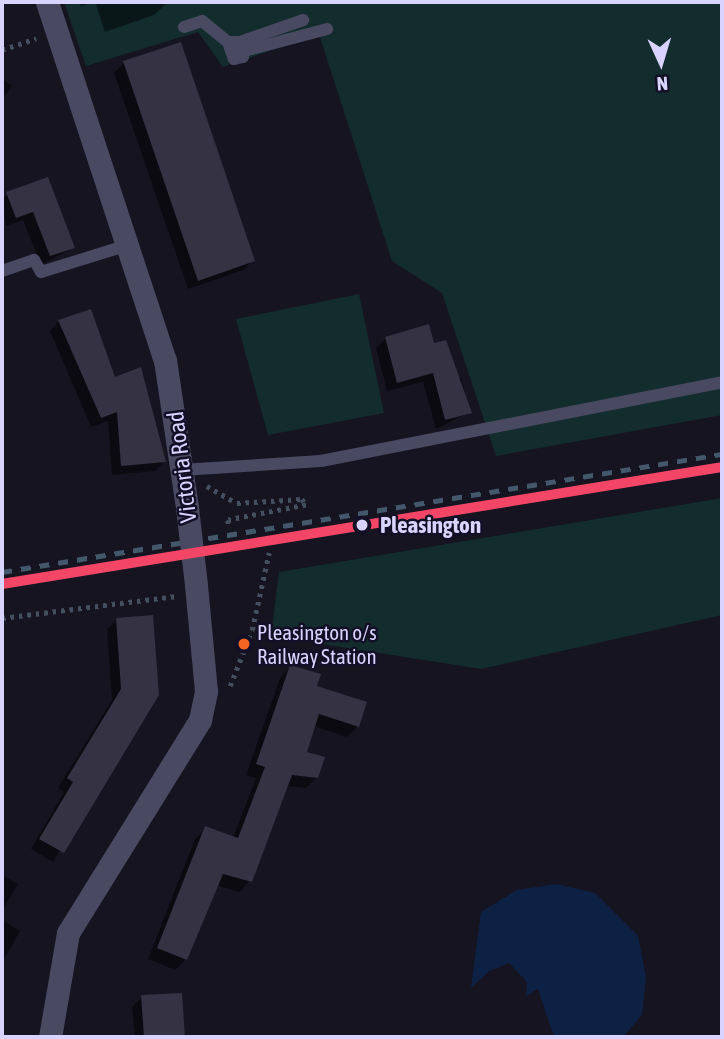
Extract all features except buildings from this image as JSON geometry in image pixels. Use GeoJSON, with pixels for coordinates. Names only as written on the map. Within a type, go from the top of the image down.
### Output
{"type":"FeatureCollection","features":[{"type":"Feature","properties":{"kind":"street","name":"Victoria Road"},"geometry":{"type":"LineString","coordinates":[[47,2],[128,246],[174,396],[206,691],[201,720],[68,933],[50,1037]]}},
{"type":"Feature","properties":{"kind":"lane"},"geometry":{"type":"LineString","coordinates":[[238,45],[303,20]]}},
{"type":"Feature","properties":{"kind":"lane"},"geometry":{"type":"LineString","coordinates":[[184,27],[202,21],[238,45],[327,29]]}},
{"type":"Feature","properties":{"kind":"lane"},"geometry":{"type":"LineString","coordinates":[[2,271],[34,260],[41,272],[128,246]]}},
{"type":"Feature","properties":{"kind":"lane"},"geometry":{"type":"LineString","coordinates":[[183,474],[321,461],[722,382]]}},
{"type":"Feature","properties":{"kind":"path"},"geometry":{"type":"LineString","coordinates":[[2,50],[56,30]]}},
{"type":"Feature","properties":{"kind":"path"},"geometry":{"type":"LineString","coordinates":[[183,474],[237,503],[302,499],[306,505],[228,520],[229,527]]}},
{"type":"Feature","properties":{"kind":"path"},"geometry":{"type":"LineString","coordinates":[[227,693],[252,630],[269,553]]}},
{"type":"Feature","properties":{"kind":"path"},"geometry":{"type":"LineString","coordinates":[[2,618],[197,589]]}},
{"type":"Feature","properties":{"kind":"green space"},"geometry":{"type":"Polygon","coordinates":[[[64,2],[722,2],[722,415],[496,456],[442,293],[392,261],[319,34],[223,67],[198,32],[86,66],[64,2]]]}},
{"type":"Feature","properties":{"kind":"green space"},"geometry":{"type":"Polygon","coordinates":[[[359,294],[384,413],[268,435],[236,319],[359,294]]]}},
{"type":"Feature","properties":{"kind":"green space"},"geometry":{"type":"Polygon","coordinates":[[[722,498],[722,615],[481,669],[271,636],[279,572],[722,498]]]}},
{"type":"Feature","properties":{"kind":"water"},"geometry":{"type":"Polygon","coordinates":[[[556,884],[595,893],[638,936],[646,977],[642,1015],[623,1037],[554,1037],[538,989],[526,996],[527,982],[509,963],[489,971],[471,988],[481,912],[517,890],[556,884]]]}},
{"type":"Feature","properties":{"kind":"railway"},"geometry":{"type":"LineString","coordinates":[[2,572],[722,454]]}},
{"type":"Feature","properties":{"kind":"transit line"},"geometry":{"type":"LineString","coordinates":[[2,584],[722,467]]}},
{"type":"Feature","properties":{"kind":"place","name":"Pleasington"},"geometry":{"type":"Point","coordinates":[362,525]}},
{"type":"Feature","properties":{"kind":"place","name":"Pleasington o/s Railway Station"},"geometry":{"type":"Point","coordinates":[244,644]}}]}
